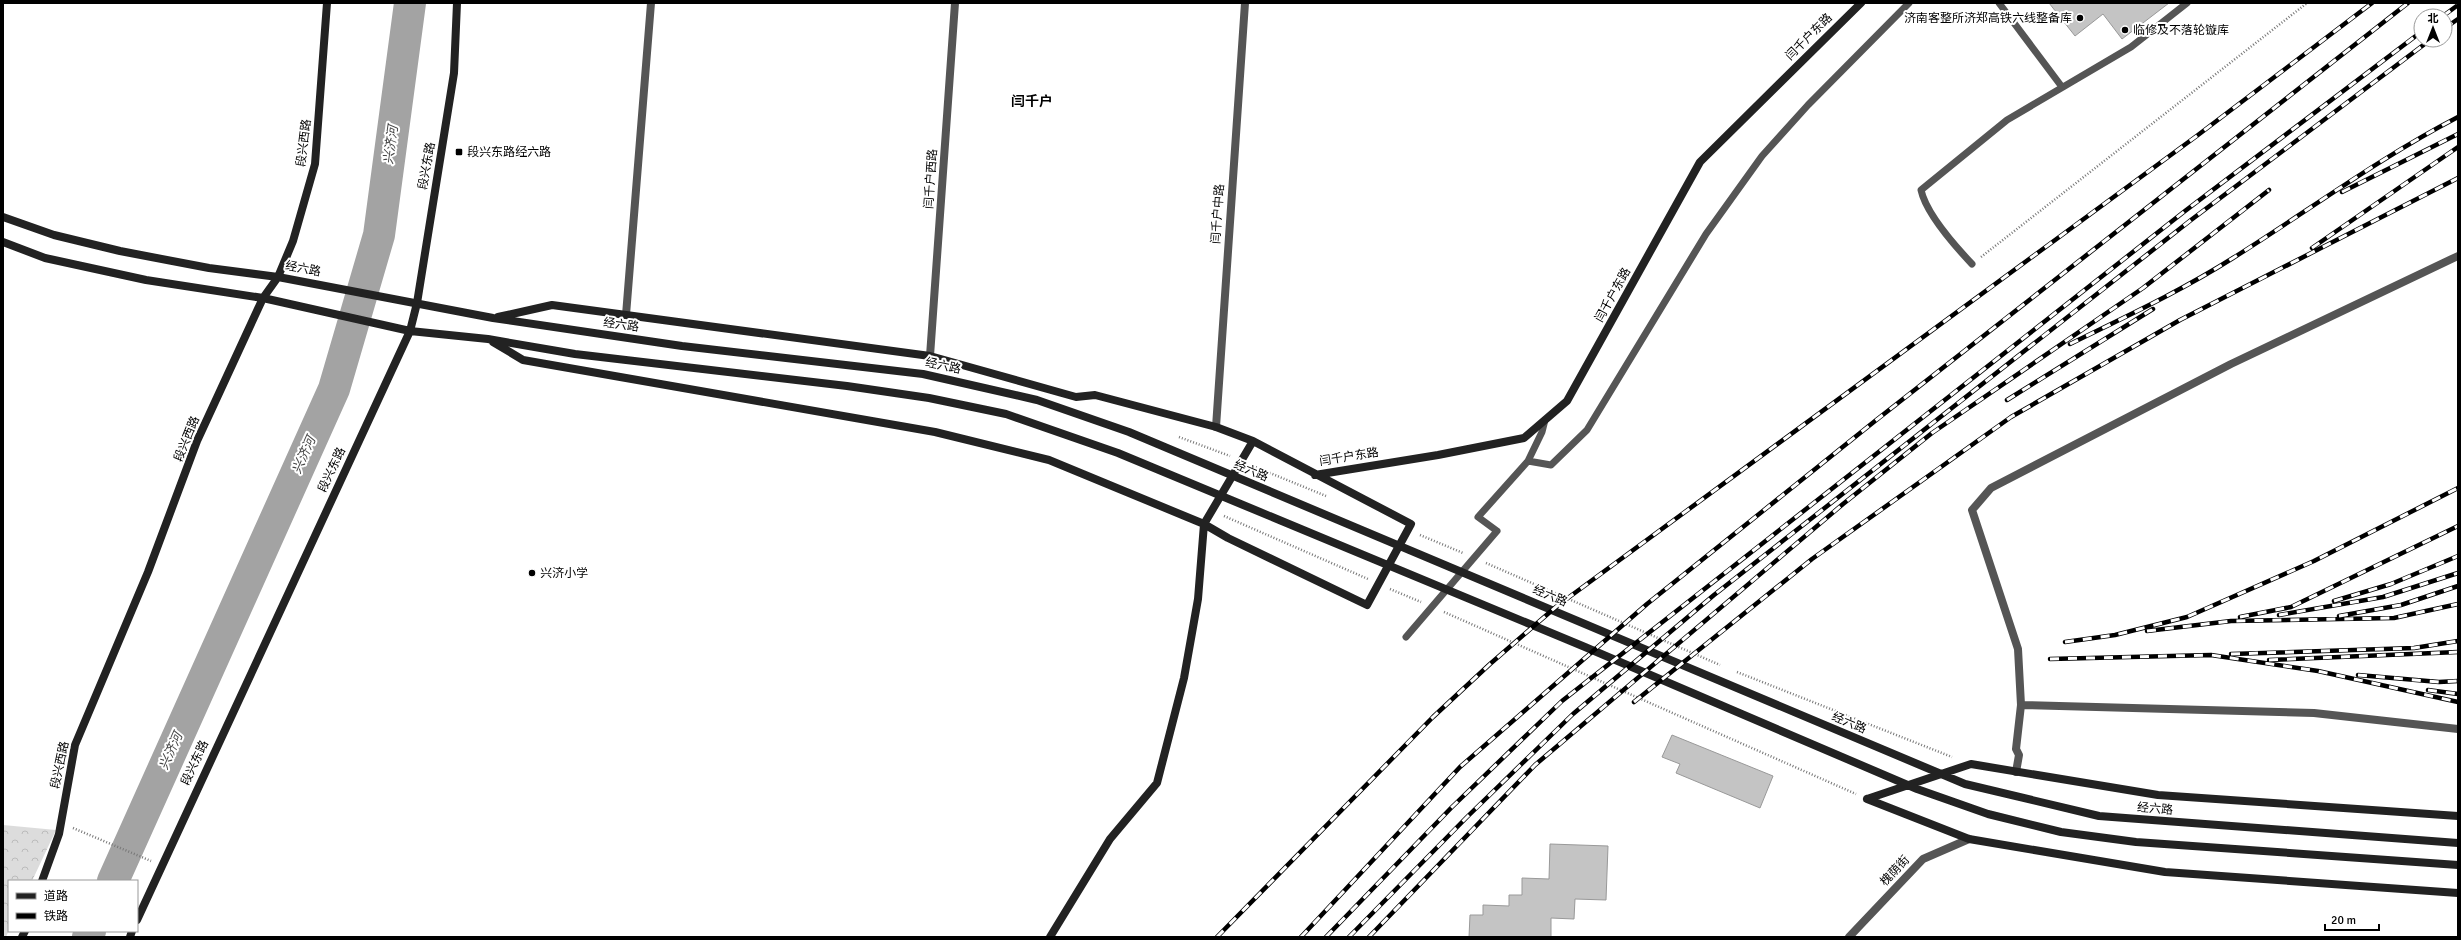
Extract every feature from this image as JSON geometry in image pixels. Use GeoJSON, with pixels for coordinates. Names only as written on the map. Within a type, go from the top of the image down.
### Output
{"type":"FeatureCollection","features":[{"type":"Feature","properties":{"kind":"main road","name":"段兴西路"},"geometry":{"type":"LineString","coordinates":[[42,880],[59,834],[75,745],[148,572],[198,441],[263,298],[278,277],[293,241],[315,164],[327,3]]}},
{"type":"Feature","properties":{"kind":"main road","name":"段兴东路"},"geometry":{"type":"LineString","coordinates":[[138,918],[410,331],[418,303],[454,73],[457,3]]}},
{"type":"Feature","properties":{"kind":"main road","name":"闫千户东路"},"geometry":{"type":"LineString","coordinates":[[1314,475],[1438,455],[1524,438],[1568,401],[1700,162],[1861,3]]}},
{"type":"Feature","properties":{"kind":"main road","name":"经六路"},"geometry":{"type":"LineString","coordinates":[[3,217],[54,235],[120,251],[209,268],[278,277],[493,318],[682,346],[923,374],[1037,400],[1074,412],[1136,436],[1965,784],[2099,816],[2458,843]]}},
{"type":"Feature","properties":{"kind":"main road"},"geometry":{"type":"LineString","coordinates":[[3,242],[45,258],[146,280],[263,298],[410,331],[488,339],[548,349],[847,386],[928,398],[1006,414],[1118,453],[1585,647],[1917,789],[1988,814],[2061,832],[2136,842],[2458,865]]}},
{"type":"Feature","properties":{"kind":"main road"},"geometry":{"type":"LineString","coordinates":[[488,339],[523,360],[934,432],[1048,460],[1204,524],[1228,538],[1367,605],[1411,524],[1314,475],[1253,441],[1216,427],[1095,395],[1076,397],[930,356],[552,305],[493,318]]}},
{"type":"Feature","properties":{"kind":"main road"},"geometry":{"type":"LineString","coordinates":[[1050,937],[1110,839],[1157,783],[1184,678],[1198,599],[1204,524],[1253,441]]}},
{"type":"Feature","properties":{"kind":"main road"},"geometry":{"type":"LineString","coordinates":[[1867,799],[1971,764],[2158,795],[2458,816]]}},
{"type":"Feature","properties":{"kind":"main road"},"geometry":{"type":"LineString","coordinates":[[1867,799],[1969,839],[2165,872],[2458,892]]}},
{"type":"Feature","properties":{"kind":"street"},"geometry":{"type":"LineString","coordinates":[[626,315],[650,3]]}},
{"type":"Feature","properties":{"kind":"street","name":"闫千户西路"},"geometry":{"type":"LineString","coordinates":[[930,356],[955,3]]}},
{"type":"Feature","properties":{"kind":"street","name":"闫千户中路"},"geometry":{"type":"LineString","coordinates":[[1216,427],[1245,3]]}},
{"type":"Feature","properties":{"kind":"street"},"geometry":{"type":"LineString","coordinates":[[2016,772],[2019,754],[2016,748],[2022,705],[2018,649],[1972,510],[1991,488],[2231,364],[2458,256]]}},
{"type":"Feature","properties":{"kind":"street"},"geometry":{"type":"LineString","coordinates":[[2022,705],[2314,713],[2458,729]]}},
{"type":"Feature","properties":{"kind":"street","name":"槐荫街"},"geometry":{"type":"LineString","coordinates":[[1849,937],[1923,859],[1969,839]]}},
{"type":"Feature","properties":{"kind":"lane"},"geometry":{"type":"LineString","coordinates":[[1528,461],[1551,465],[1587,430],[1706,234],[1762,156],[1808,105],[1909,3]]}},
{"type":"Feature","properties":{"kind":"lane"},"geometry":{"type":"LineString","coordinates":[[1999,3],[2062,88]]}},
{"type":"Feature","properties":{"kind":"lane"},"geometry":{"type":"LineString","coordinates":[[1972,264],[1923,201],[1921,190],[2007,120],[2131,47],[2187,3]]}},
{"type":"Feature","properties":{"kind":"lane"},"geometry":{"type":"LineString","coordinates":[[1406,637],[1497,531],[1478,517],[1528,461],[1542,432],[1545,420]]}},
{"type":"Feature","properties":{"kind":"path"},"geometry":{"type":"LineString","coordinates":[[1972,264],[2307,3]]}},
{"type":"Feature","properties":{"kind":"path"},"geometry":{"type":"LineString","coordinates":[[1171,434],[1237,459]]}},
{"type":"Feature","properties":{"kind":"path"},"geometry":{"type":"LineString","coordinates":[[1251,465],[1332,498]]}},
{"type":"Feature","properties":{"kind":"path"},"geometry":{"type":"LineString","coordinates":[[1413,532],[1464,553]]}},
{"type":"Feature","properties":{"kind":"path"},"geometry":{"type":"LineString","coordinates":[[1478,560],[1725,667]]}},
{"type":"Feature","properties":{"kind":"path"},"geometry":{"type":"LineString","coordinates":[[1401,593],[1422,603]]}},
{"type":"Feature","properties":{"kind":"path"},"geometry":{"type":"LineString","coordinates":[[1436,609],[1867,799]]}},
{"type":"Feature","properties":{"kind":"path"},"geometry":{"type":"LineString","coordinates":[[1732,670],[1971,764]]}},
{"type":"Feature","properties":{"kind":"path"},"geometry":{"type":"LineString","coordinates":[[81,831],[154,862]]}},
{"type":"Feature","properties":{"kind":"green space"},"geometry":{"type":"Polygon","coordinates":[[[3,825],[56,830],[32,880],[8,880],[8,932],[6,937],[3,937],[3,825]]]}},
{"type":"Feature","properties":{"kind":"building"},"geometry":{"type":"Polygon","coordinates":[[[2049,3],[2169,3],[2122,39],[2103,14],[2075,36],[2049,3]]]}},
{"type":"Feature","properties":{"kind":"building"},"geometry":{"type":"Polygon","coordinates":[[[1672,735],[1773,776],[1760,808],[1676,773],[1680,764],[1662,757],[1672,735]]]}},
{"type":"Feature","properties":{"kind":"building"},"geometry":{"type":"Polygon","coordinates":[[[1550,844],[1608,846],[1606,900],[1575,899],[1574,919],[1551,918],[1551,937],[1469,937],[1470,915],[1483,915],[1483,905],[1509,906],[1509,895],[1522,895],[1522,878],[1549,879],[1550,844]]]}},
{"type":"Feature","properties":{"kind":"waterway","name":"兴济河"},"geometry":{"type":"LineString","coordinates":[[113,880],[334,389],[379,235],[410,3]]}},
{"type":"Feature","properties":{"kind":"waterway","name":"兴济河"},"geometry":{"type":"LineString","coordinates":[[88,937],[90,932]]}},
{"type":"Feature","properties":{"kind":"railway"},"geometry":{"type":"LineString","coordinates":[[1217,937],[1433,717],[1490,664],[1557,606],[2198,135],[2372,3]]}},
{"type":"Feature","properties":{"kind":"railway"},"geometry":{"type":"LineString","coordinates":[[1301,937],[1460,767],[1647,604],[1875,421],[2408,3]]}},
{"type":"Feature","properties":{"kind":"railway"},"geometry":{"type":"LineString","coordinates":[[2453,9],[2458,5]]}},
{"type":"Feature","properties":{"kind":"railway"},"geometry":{"type":"LineString","coordinates":[[2453,22],[2458,19]]}},
{"type":"Feature","properties":{"kind":"railway"},"geometry":{"type":"LineString","coordinates":[[1326,937],[1452,807],[1562,701],[2185,211],[2413,38]]}},
{"type":"Feature","properties":{"kind":"railway"},"geometry":{"type":"LineString","coordinates":[[1349,937],[1467,817],[1573,714],[1714,595],[2191,220],[2419,48]]}},
{"type":"Feature","properties":{"kind":"railway"},"geometry":{"type":"LineString","coordinates":[[2070,344],[2193,282],[2261,240],[2372,167],[2458,117]]}},
{"type":"Feature","properties":{"kind":"railway"},"geometry":{"type":"LineString","coordinates":[[2342,192],[2458,134]]}},
{"type":"Feature","properties":{"kind":"railway"},"geometry":{"type":"LineString","coordinates":[[2312,248],[2458,147]]}},
{"type":"Feature","properties":{"kind":"railway"},"geometry":{"type":"LineString","coordinates":[[1634,702],[1812,559],[2011,417],[2180,320],[2458,178]]}},
{"type":"Feature","properties":{"kind":"railway"},"geometry":{"type":"LineString","coordinates":[[1369,937],[1535,765],[1843,504],[1932,433],[2143,288],[2269,190]]}},
{"type":"Feature","properties":{"kind":"railway"},"geometry":{"type":"LineString","coordinates":[[2007,400],[2153,309]]}},
{"type":"Feature","properties":{"kind":"railway"},"geometry":{"type":"LineString","coordinates":[[2065,642],[2115,635],[2187,617],[2314,561],[2458,488]]}},
{"type":"Feature","properties":{"kind":"railway"},"geometry":{"type":"LineString","coordinates":[[2240,617],[2291,607],[2458,526]]}},
{"type":"Feature","properties":{"kind":"railway"},"geometry":{"type":"LineString","coordinates":[[2334,601],[2391,584],[2458,556]]}},
{"type":"Feature","properties":{"kind":"railway"},"geometry":{"type":"LineString","coordinates":[[2279,615],[2383,597],[2458,573]]}},
{"type":"Feature","properties":{"kind":"railway"},"geometry":{"type":"LineString","coordinates":[[2339,616],[2401,605],[2458,586]]}},
{"type":"Feature","properties":{"kind":"railway"},"geometry":{"type":"LineString","coordinates":[[2147,631],[2231,621],[2394,618],[2458,604]]}},
{"type":"Feature","properties":{"kind":"railway"},"geometry":{"type":"LineString","coordinates":[[2231,654],[2414,648],[2458,641]]}},
{"type":"Feature","properties":{"kind":"railway"},"geometry":{"type":"LineString","coordinates":[[2269,660],[2458,652]]}},
{"type":"Feature","properties":{"kind":"railway"},"geometry":{"type":"LineString","coordinates":[[2050,659],[2211,655],[2318,671],[2458,702]]}},
{"type":"Feature","properties":{"kind":"railway"},"geometry":{"type":"LineString","coordinates":[[2358,675],[2439,682],[2458,681]]}},
{"type":"Feature","properties":{"kind":"railway"},"geometry":{"type":"LineString","coordinates":[[2428,690],[2458,694]]}},
{"type":"Feature","properties":{"kind":"place","name":"济南客整所济郑高铁六线整备库"},"geometry":{"type":"Point","coordinates":[2080,18]}},
{"type":"Feature","properties":{"kind":"place","name":"临修及不落轮镟库"},"geometry":{"type":"Point","coordinates":[2125,30]}},
{"type":"Feature","properties":{"kind":"place","name":"段兴东路经六路"},"geometry":{"type":"Point","coordinates":[459,152]}},
{"type":"Feature","properties":{"kind":"place","name":"兴济小学"},"geometry":{"type":"Point","coordinates":[532,573]}},
{"type":"Feature","properties":{"kind":"district","name":"闫千户"},"geometry":{"type":"Point","coordinates":[1032,101]}}]}
